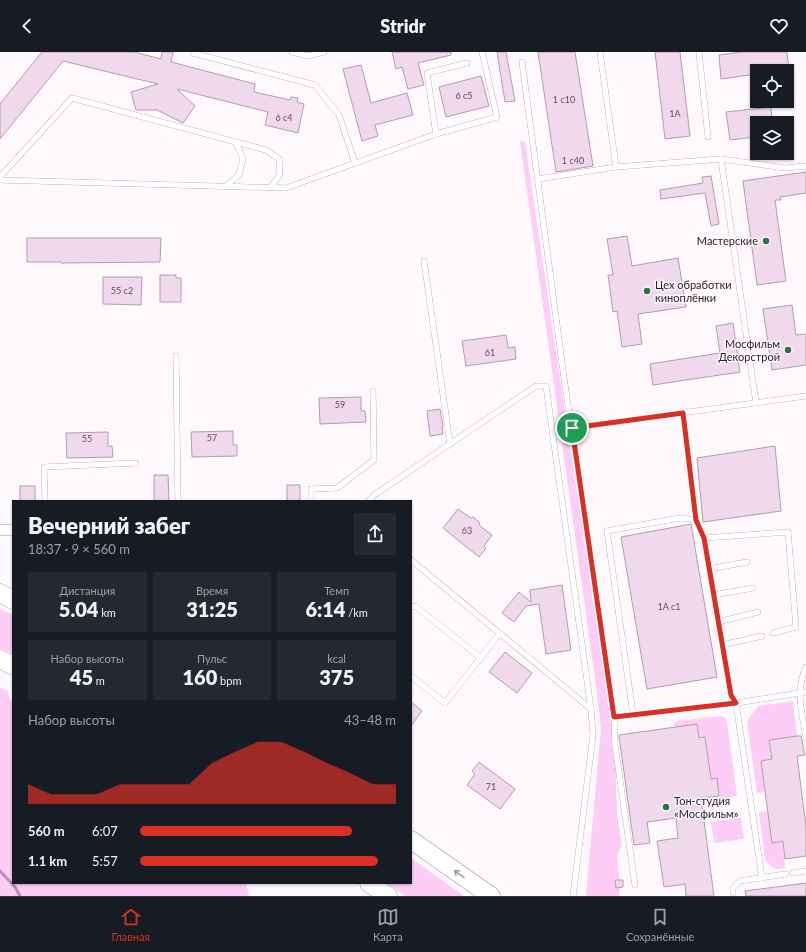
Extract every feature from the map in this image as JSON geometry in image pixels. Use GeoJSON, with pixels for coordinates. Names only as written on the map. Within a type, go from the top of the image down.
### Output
{"type":"FeatureCollection","features":[{"type":"Feature","properties":{"kind":"main road"},"geometry":{"type":"LineString","coordinates":[[0,593],[12,599]]}},
{"type":"Feature","properties":{"kind":"main road"},"geometry":{"type":"LineString","coordinates":[[0,659],[12,665]]}},
{"type":"Feature","properties":{"kind":"main road"},"geometry":{"type":"LineString","coordinates":[[412,841],[491,896]]}},
{"type":"Feature","properties":{"kind":"main road"},"geometry":{"type":"LineString","coordinates":[[370,884],[388,896]]}},
{"type":"Feature","properties":{"kind":"street"},"geometry":{"type":"LineString","coordinates":[[0,530],[12,530]]}},
{"type":"Feature","properties":{"kind":"lane"},"geometry":{"type":"LineString","coordinates":[[292,52],[308,56],[324,52]]}},
{"type":"Feature","properties":{"kind":"lane"},"geometry":{"type":"LineString","coordinates":[[0,180],[286,188],[436,134],[497,117],[482,52]]}},
{"type":"Feature","properties":{"kind":"lane"},"geometry":{"type":"LineString","coordinates":[[600,52],[616,167]]}},
{"type":"Feature","properties":{"kind":"lane"},"geometry":{"type":"LineString","coordinates":[[699,52],[708,137]]}},
{"type":"Feature","properties":{"kind":"lane"},"geometry":{"type":"LineString","coordinates":[[192,53],[315,85],[339,115],[354,163]]}},
{"type":"Feature","properties":{"kind":"lane"},"geometry":{"type":"LineString","coordinates":[[522,62],[572,428],[614,717],[615,745],[635,885]]}},
{"type":"Feature","properties":{"kind":"lane"},"geometry":{"type":"LineString","coordinates":[[436,134],[427,73],[467,63]]}},
{"type":"Feature","properties":{"kind":"lane"},"geometry":{"type":"LineString","coordinates":[[0,177],[72,98],[266,150],[279,159],[280,174],[271,188]]}},
{"type":"Feature","properties":{"kind":"lane"},"geometry":{"type":"LineString","coordinates":[[226,186],[239,175],[243,158],[235,141]]}},
{"type":"Feature","properties":{"kind":"lane"},"geometry":{"type":"LineString","coordinates":[[721,159],[756,403]]}},
{"type":"Feature","properties":{"kind":"lane"},"geometry":{"type":"LineString","coordinates":[[538,179],[616,167],[721,159],[785,168],[806,166]]}},
{"type":"Feature","properties":{"kind":"lane"},"geometry":{"type":"LineString","coordinates":[[424,260],[450,444]]}},
{"type":"Feature","properties":{"kind":"lane"},"geometry":{"type":"LineString","coordinates":[[176,356],[178,500]]}},
{"type":"Feature","properties":{"kind":"lane"},"geometry":{"type":"LineString","coordinates":[[370,500],[536,386],[546,386],[591,709],[593,735],[573,896]]}},
{"type":"Feature","properties":{"kind":"lane"},"geometry":{"type":"LineString","coordinates":[[311,500],[311,489],[337,488],[374,460],[373,391]]}},
{"type":"Feature","properties":{"kind":"lane"},"geometry":{"type":"LineString","coordinates":[[572,428],[806,396]]}},
{"type":"Feature","properties":{"kind":"lane"},"geometry":{"type":"LineString","coordinates":[[683,413],[696,520],[704,538],[731,695],[736,703],[762,878]]}},
{"type":"Feature","properties":{"kind":"lane"},"geometry":{"type":"LineString","coordinates":[[45,500],[44,467],[136,463]]}},
{"type":"Feature","properties":{"kind":"lane"},"geometry":{"type":"LineString","coordinates":[[633,714],[608,531],[680,518],[696,520]]}},
{"type":"Feature","properties":{"kind":"lane"},"geometry":{"type":"LineString","coordinates":[[704,538],[788,532],[796,627],[772,633]]}},
{"type":"Feature","properties":{"kind":"lane"},"geometry":{"type":"LineString","coordinates":[[412,561],[591,709]]}},
{"type":"Feature","properties":{"kind":"lane"},"geometry":{"type":"LineString","coordinates":[[709,569],[747,562]]}},
{"type":"Feature","properties":{"kind":"lane"},"geometry":{"type":"LineString","coordinates":[[713,595],[753,588]]}},
{"type":"Feature","properties":{"kind":"lane"},"geometry":{"type":"LineString","coordinates":[[412,607],[415,606],[481,658]]}},
{"type":"Feature","properties":{"kind":"lane"},"geometry":{"type":"LineString","coordinates":[[718,622],[758,612]]}},
{"type":"Feature","properties":{"kind":"lane"},"geometry":{"type":"LineString","coordinates":[[412,677],[445,703],[500,633]]}},
{"type":"Feature","properties":{"kind":"lane"},"geometry":{"type":"LineString","coordinates":[[722,645],[762,636]]}},
{"type":"Feature","properties":{"kind":"lane"},"geometry":{"type":"LineString","coordinates":[[806,667],[802,677],[799,693],[805,722],[806,738]]}},
{"type":"Feature","properties":{"kind":"lane"},"geometry":{"type":"LineString","coordinates":[[614,717],[736,703],[806,692]]}},
{"type":"Feature","properties":{"kind":"lane"},"geometry":{"type":"LineString","coordinates":[[793,873],[806,871]]}},
{"type":"Feature","properties":{"kind":"lane"},"geometry":{"type":"LineString","coordinates":[[733,893],[733,888],[740,881],[786,874]]}},
{"type":"Feature","properties":{"kind":"shaded area"},"geometry":{"type":"Polygon","coordinates":[[[520,141],[525,142],[615,750],[617,816],[622,845],[617,856],[620,883],[619,896],[586,896],[601,729],[520,141]]]}},
{"type":"Feature","properties":{"kind":"shaded area"},"geometry":{"type":"Polygon","coordinates":[[[0,609],[12,615],[12,654],[0,648],[0,609]]]}},
{"type":"Feature","properties":{"kind":"shaded area"},"geometry":{"type":"Polygon","coordinates":[[[0,687],[8,691],[10,700],[12,701],[12,884],[246,884],[249,896],[0,896],[0,687]]]}},
{"type":"Feature","properties":{"kind":"shaded area"},"geometry":{"type":"Polygon","coordinates":[[[793,701],[797,736],[769,740],[772,759],[761,761],[765,792],[757,793],[747,721],[758,706],[793,701]]]}},
{"type":"Feature","properties":{"kind":"shaded area"},"geometry":{"type":"Polygon","coordinates":[[[721,716],[725,717],[727,722],[737,796],[720,798],[717,779],[711,779],[705,737],[699,738],[674,727],[674,724],[676,721],[721,716]]]}},
{"type":"Feature","properties":{"kind":"shaded area"},"geometry":{"type":"Polygon","coordinates":[[[768,811],[772,843],[783,841],[785,868],[773,868],[765,860],[759,812],[768,811]]]}},
{"type":"Feature","properties":{"kind":"shaded area"},"geometry":{"type":"Polygon","coordinates":[[[741,818],[744,839],[714,843],[711,822],[741,818]]]}},
{"type":"Feature","properties":{"kind":"shaded area"},"geometry":{"type":"Polygon","coordinates":[[[412,859],[464,896],[405,896],[387,884],[412,884],[412,859]]]}},
{"type":"Feature","properties":{"kind":"building"},"geometry":{"type":"Polygon","coordinates":[[[42,52],[134,52],[161,59],[162,52],[173,52],[171,62],[255,84],[254,92],[290,100],[291,97],[298,98],[297,102],[304,104],[298,133],[265,125],[268,112],[177,89],[195,106],[183,123],[157,110],[136,110],[131,92],[158,84],[63,61],[0,139],[0,104],[42,52]]]}},
{"type":"Feature","properties":{"kind":"building"},"geometry":{"type":"Polygon","coordinates":[[[392,52],[451,52],[451,55],[418,63],[424,85],[408,89],[402,67],[396,69],[392,52]]]}},
{"type":"Feature","properties":{"kind":"building"},"geometry":{"type":"Polygon","coordinates":[[[497,52],[506,52],[515,101],[505,102],[497,52]]]}},
{"type":"Feature","properties":{"kind":"building"},"geometry":{"type":"Polygon","coordinates":[[[538,52],[575,52],[593,166],[556,172],[538,52]]]}},
{"type":"Feature","properties":{"kind":"building"},"geometry":{"type":"Polygon","coordinates":[[[655,52],[680,52],[690,136],[665,139],[655,52]]]}},
{"type":"Feature","properties":{"kind":"building"},"geometry":{"type":"Polygon","coordinates":[[[741,52],[787,52],[788,64],[750,64],[750,75],[721,79],[719,55],[741,52]]]}},
{"type":"Feature","properties":{"kind":"building"},"geometry":{"type":"Polygon","coordinates":[[[361,65],[371,103],[407,93],[413,115],[375,125],[378,136],[362,141],[343,69],[361,65]]]}},
{"type":"Feature","properties":{"kind":"building"},"geometry":{"type":"Polygon","coordinates":[[[481,76],[489,106],[446,117],[439,87],[481,76]]]}},
{"type":"Feature","properties":{"kind":"building"},"geometry":{"type":"Polygon","coordinates":[[[771,108],[772,116],[750,116],[750,138],[730,140],[726,112],[771,108]]]}},
{"type":"Feature","properties":{"kind":"building","name":"Мастерские"},"geometry":{"type":"Polygon","coordinates":[[[806,172],[806,193],[780,197],[781,200],[775,200],[786,281],[757,285],[743,181],[806,172]]]}},
{"type":"Feature","properties":{"kind":"building"},"geometry":{"type":"Polygon","coordinates":[[[711,176],[719,224],[711,226],[705,193],[661,199],[660,190],[703,183],[702,177],[711,176]]]}},
{"type":"Feature","properties":{"kind":"building","name":"Цех обработки киноплёнки"},"geometry":{"type":"Polygon","coordinates":[[[627,236],[632,266],[678,258],[686,307],[638,314],[642,344],[622,347],[617,311],[613,312],[608,275],[613,275],[607,239],[627,236]]]}},
{"type":"Feature","properties":{"kind":"building"},"geometry":{"type":"Polygon","coordinates":[[[27,238],[161,238],[160,262],[27,262],[27,238]]]}},
{"type":"Feature","properties":{"kind":"building"},"geometry":{"type":"Polygon","coordinates":[[[160,275],[176,275],[176,278],[181,278],[181,302],[160,302],[160,275]]]}},
{"type":"Feature","properties":{"kind":"building"},"geometry":{"type":"Polygon","coordinates":[[[103,277],[142,277],[141,305],[103,304],[103,277]]]}},
{"type":"Feature","properties":{"kind":"building","name":"Мосфильм Декорстрой"},"geometry":{"type":"Polygon","coordinates":[[[792,305],[796,335],[806,334],[806,365],[772,370],[763,309],[792,305]]]}},
{"type":"Feature","properties":{"kind":"building"},"geometry":{"type":"Polygon","coordinates":[[[733,323],[740,372],[653,385],[650,364],[720,353],[716,326],[733,323]]]}},
{"type":"Feature","properties":{"kind":"building"},"geometry":{"type":"Polygon","coordinates":[[[506,335],[508,348],[515,347],[516,359],[466,366],[462,341],[506,335]]]}},
{"type":"Feature","properties":{"kind":"building"},"geometry":{"type":"Polygon","coordinates":[[[361,397],[361,411],[365,411],[366,422],[320,424],[319,398],[361,397]]]}},
{"type":"Feature","properties":{"kind":"building"},"geometry":{"type":"Polygon","coordinates":[[[440,409],[443,434],[430,436],[427,411],[440,409]]]}},
{"type":"Feature","properties":{"kind":"building"},"geometry":{"type":"Polygon","coordinates":[[[233,431],[233,445],[237,445],[237,456],[192,457],[191,432],[233,431]]]}},
{"type":"Feature","properties":{"kind":"building"},"geometry":{"type":"Polygon","coordinates":[[[108,432],[108,446],[112,446],[113,457],[67,458],[66,433],[108,432]]]}},
{"type":"Feature","properties":{"kind":"building"},"geometry":{"type":"Polygon","coordinates":[[[775,446],[781,511],[703,522],[697,458],[775,446]]]}},
{"type":"Feature","properties":{"kind":"building"},"geometry":{"type":"Polygon","coordinates":[[[154,475],[168,475],[169,500],[154,500],[154,475]]]}},
{"type":"Feature","properties":{"kind":"building"},"geometry":{"type":"Polygon","coordinates":[[[287,485],[300,485],[300,500],[287,500],[287,485]]]}},
{"type":"Feature","properties":{"kind":"building"},"geometry":{"type":"Polygon","coordinates":[[[20,486],[35,486],[35,500],[20,500],[20,486]]]}},
{"type":"Feature","properties":{"kind":"building"},"geometry":{"type":"Polygon","coordinates":[[[458,509],[471,518],[473,517],[479,522],[480,526],[492,535],[484,546],[486,548],[479,557],[443,528],[458,509]]]}},
{"type":"Feature","properties":{"kind":"building"},"geometry":{"type":"Polygon","coordinates":[[[691,524],[717,677],[647,689],[621,537],[691,524]]]}},
{"type":"Feature","properties":{"kind":"building"},"geometry":{"type":"Polygon","coordinates":[[[562,585],[571,650],[546,654],[539,604],[526,606],[514,622],[502,613],[519,592],[531,602],[530,590],[562,585]]]}},
{"type":"Feature","properties":{"kind":"building"},"geometry":{"type":"Polygon","coordinates":[[[505,652],[532,673],[517,693],[489,672],[505,652]]]}},
{"type":"Feature","properties":{"kind":"building"},"geometry":{"type":"Polygon","coordinates":[[[412,703],[422,711],[412,725],[412,703]]]}},
{"type":"Feature","properties":{"kind":"building","name":"Тон-студия «Мосфильм»"},"geometry":{"type":"Polygon","coordinates":[[[697,724],[699,738],[705,737],[711,779],[717,778],[719,796],[701,798],[714,896],[686,896],[685,884],[664,887],[657,841],[678,838],[676,818],[647,822],[650,843],[634,845],[619,736],[697,724]]]}},
{"type":"Feature","properties":{"kind":"building"},"geometry":{"type":"Polygon","coordinates":[[[801,736],[805,755],[797,756],[806,826],[806,856],[785,859],[783,841],[772,843],[761,761],[772,759],[769,740],[801,736]]]}},
{"type":"Feature","properties":{"kind":"building"},"geometry":{"type":"Polygon","coordinates":[[[479,762],[515,789],[500,809],[467,785],[475,774],[472,771],[479,762]]]}},
{"type":"Feature","properties":{"kind":"building"},"geometry":{"type":"Polygon","coordinates":[[[615,880],[623,880],[623,887],[616,888],[615,880]]]}},
{"type":"Feature","properties":{"kind":"building"},"geometry":{"type":"Polygon","coordinates":[[[806,883],[806,896],[746,896],[745,891],[806,883]]]}},
{"type":"Feature","properties":{"kind":"waterway"},"geometry":{"type":"LineString","coordinates":[[0,871],[12,884]]}},
{"type":"Feature","properties":{"kind":"waterway"},"geometry":{"type":"LineString","coordinates":[[12,884],[20,896]]}},
{"type":"Feature","properties":{"kind":"place","name":"Мастерские"},"geometry":{"type":"Point","coordinates":[766,241]}},
{"type":"Feature","properties":{"kind":"place","name":"Цех обработки киноплёнки"},"geometry":{"type":"Point","coordinates":[647,291]}},
{"type":"Feature","properties":{"kind":"place","name":"Мосфильм Декорстрой"},"geometry":{"type":"Point","coordinates":[788,350]}},
{"type":"Feature","properties":{"kind":"place","name":"Тон-студия «Мосфильм»"},"geometry":{"type":"Point","coordinates":[666,807]}},
{"type":"Feature","properties":{"kind":"route"},"geometry":{"type":"LineString","coordinates":[[683,413],[696,520],[704,538],[731,695],[736,703],[614,717],[572,428],[683,413]]}}]}
